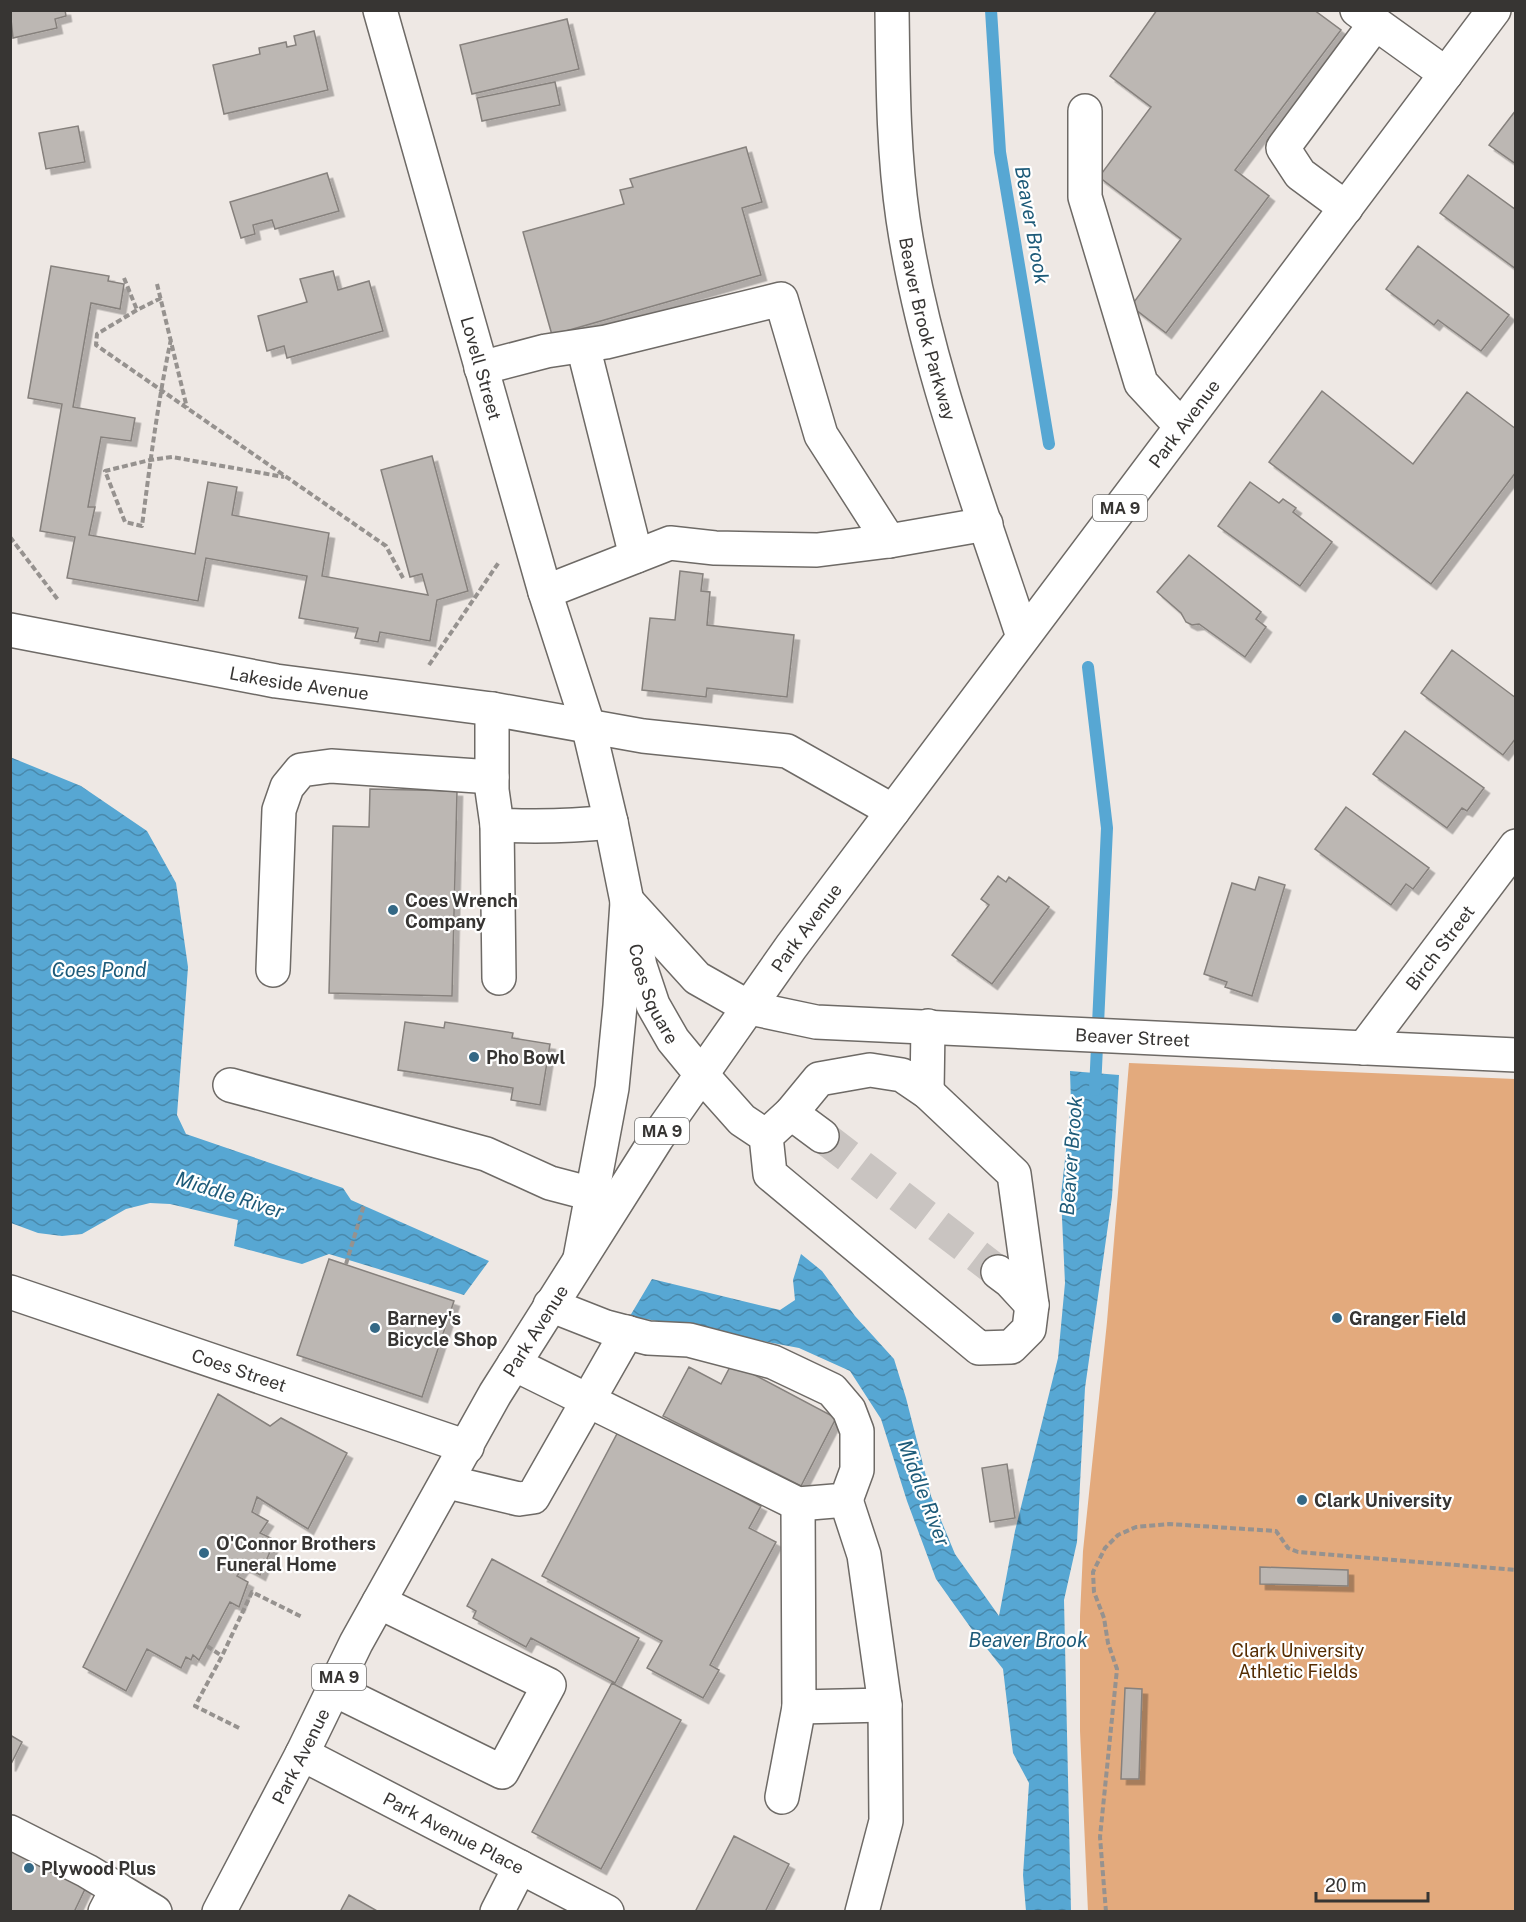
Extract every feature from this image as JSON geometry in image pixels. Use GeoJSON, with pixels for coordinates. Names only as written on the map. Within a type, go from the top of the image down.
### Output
{"type":"FeatureCollection","features":[{"type":"Feature","properties":{"kind":"main road","name":"Lovell Street"},"geometry":{"type":"LineString","coordinates":[[380,10],[545,592],[588,725]]}},
{"type":"Feature","properties":{"kind":"main road","name":"Beaver Brook Parkway"},"geometry":{"type":"LineString","coordinates":[[892,10],[895,147],[903,219],[921,308],[954,427],[1023,637]]}},
{"type":"Feature","properties":{"kind":"main road","name":"Park Avenue"},"geometry":{"type":"LineString","coordinates":[[219,1911],[302,1754],[356,1643],[448,1482],[495,1394],[657,1138],[791,947],[1494,10]]}},
{"type":"Feature","properties":{"kind":"main road"},"geometry":{"type":"LineString","coordinates":[[1346,208],[1300,174],[1283,148],[1366,17],[1446,74]]}},
{"type":"Feature","properties":{"kind":"main road"},"geometry":{"type":"LineString","coordinates":[[1085,111],[1085,197],[1141,383],[1181,426]]}},
{"type":"Feature","properties":{"kind":"main road"},"geometry":{"type":"LineString","coordinates":[[481,368],[546,351],[606,342],[781,299],[821,435],[889,541]]}},
{"type":"Feature","properties":{"kind":"main road"},"geometry":{"type":"LineString","coordinates":[[583,346],[636,556]]}},
{"type":"Feature","properties":{"kind":"main road"},"geometry":{"type":"LineString","coordinates":[[545,592],[670,543],[715,548],[817,550],[889,541],[986,524]]}},
{"type":"Feature","properties":{"kind":"main road","name":"Lakeside Avenue"},"geometry":{"type":"LineString","coordinates":[[10,630],[276,681],[492,708],[644,736],[787,751],[892,811]]}},
{"type":"Feature","properties":{"kind":"main road"},"geometry":{"type":"LineString","coordinates":[[492,708],[492,777],[497,825],[499,978]]}},
{"type":"Feature","properties":{"kind":"main road","name":"Coes Square"},"geometry":{"type":"LineString","coordinates":[[588,725],[611,822],[640,966],[653,1005],[673,1040],[701,1074],[742,1120],[766,1136]]}},
{"type":"Feature","properties":{"kind":"main road"},"geometry":{"type":"LineString","coordinates":[[273,970],[279,810],[287,787],[301,770],[331,766],[492,777]]}},
{"type":"Feature","properties":{"kind":"main road"},"geometry":{"type":"LineString","coordinates":[[497,825],[541,827],[611,822]]}},
{"type":"Feature","properties":{"kind":"main road","name":"Birch Street"},"geometry":{"type":"LineString","coordinates":[[1364,1048],[1515,846]]}},
{"type":"Feature","properties":{"kind":"main road"},"geometry":{"type":"LineString","coordinates":[[580,1258],[612,1088],[627,902]]}},
{"type":"Feature","properties":{"kind":"main road","name":"Coes Square"},"geometry":{"type":"LineString","coordinates":[[627,902],[697,978],[750,1008]]}},
{"type":"Feature","properties":{"kind":"main road","name":"Beaver Street"},"geometry":{"type":"LineString","coordinates":[[750,1008],[816,1022],[1515,1055]]}},
{"type":"Feature","properties":{"kind":"main road"},"geometry":{"type":"LineString","coordinates":[[927,1092],[928,1026]]}},
{"type":"Feature","properties":{"kind":"main road"},"geometry":{"type":"LineString","coordinates":[[870,1070],[902,1075],[927,1092],[1014,1174],[1032,1305],[1029,1329],[1011,1347],[979,1348],[770,1174],[766,1136],[791,1113],[819,1079],[870,1070]]}},
{"type":"Feature","properties":{"kind":"main road"},"geometry":{"type":"LineString","coordinates":[[230,1085],[486,1154],[550,1183],[592,1194]]}},
{"type":"Feature","properties":{"kind":"main road"},"geometry":{"type":"LineString","coordinates":[[791,1113],[822,1136]]}},
{"type":"Feature","properties":{"kind":"main road"},"geometry":{"type":"LineString","coordinates":[[998,1272],[1010,1281],[1032,1305]]}},
{"type":"Feature","properties":{"kind":"main road","name":"Coes Street"},"geometry":{"type":"LineString","coordinates":[[10,1292],[467,1447]]}},
{"type":"Feature","properties":{"kind":"main road"},"geometry":{"type":"LineString","coordinates":[[550,1305],[606,1327],[648,1338],[689,1340],[773,1362],[832,1390],[849,1410],[857,1431],[857,1470],[846,1500],[864,1555],[885,1705],[886,1821],[862,1911]]}},
{"type":"Feature","properties":{"kind":"main road"},"geometry":{"type":"LineString","coordinates":[[448,1482],[519,1499],[533,1497],[627,1332]]}},
{"type":"Feature","properties":{"kind":"main road"},"geometry":{"type":"LineString","coordinates":[[514,1364],[798,1504],[846,1500]]}},
{"type":"Feature","properties":{"kind":"main road"},"geometry":{"type":"LineString","coordinates":[[782,1797],[799,1707],[798,1504]]}},
{"type":"Feature","properties":{"kind":"main road"},"geometry":{"type":"LineString","coordinates":[[333,1689],[501,1772],[549,1685],[379,1602]]}},
{"type":"Feature","properties":{"kind":"main road"},"geometry":{"type":"LineString","coordinates":[[799,1707],[885,1705]]}},
{"type":"Feature","properties":{"kind":"main road","name":"Park Avenue Place"},"geometry":{"type":"LineString","coordinates":[[302,1754],[607,1911]]}},
{"type":"Feature","properties":{"kind":"main road"},"geometry":{"type":"LineString","coordinates":[[10,1832],[87,1871],[111,1900],[155,1911]]}},
{"type":"Feature","properties":{"kind":"main road"},"geometry":{"type":"LineString","coordinates":[[498,1911],[520,1866]]}},
{"type":"Feature","properties":{"kind":"path"},"geometry":{"type":"LineString","coordinates":[[124,278],[137,310]]}},
{"type":"Feature","properties":{"kind":"path"},"geometry":{"type":"LineString","coordinates":[[157,284],[187,408]]}},
{"type":"Feature","properties":{"kind":"path"},"geometry":{"type":"LineString","coordinates":[[161,298],[97,334],[96,345],[386,546],[403,578]]}},
{"type":"Feature","properties":{"kind":"path"},"geometry":{"type":"LineString","coordinates":[[171,339],[160,390],[150,459],[142,525],[125,522],[105,471],[150,459],[172,457],[287,478]]}},
{"type":"Feature","properties":{"kind":"path"},"geometry":{"type":"LineString","coordinates":[[10,537],[61,604]]}},
{"type":"Feature","properties":{"kind":"path"},"geometry":{"type":"LineString","coordinates":[[428,665],[501,559]]}},
{"type":"Feature","properties":{"kind":"path"},"geometry":{"type":"LineString","coordinates":[[345,1264],[364,1205]]}},
{"type":"Feature","properties":{"kind":"path"},"geometry":{"type":"LineString","coordinates":[[1106,1911],[1100,1837],[1117,1670],[1108,1643],[1104,1618],[1094,1593],[1093,1572],[1105,1548],[1118,1535],[1136,1527],[1169,1524],[1275,1531],[1288,1548],[1298,1552],[1515,1570]]}},
{"type":"Feature","properties":{"kind":"path"},"geometry":{"type":"LineString","coordinates":[[239,1728],[195,1706],[252,1592],[302,1617]]}},
{"type":"Feature","properties":{"kind":"path"},"geometry":{"type":"LineString","coordinates":[[207,1646],[222,1656]]}},
{"type":"Feature","properties":{"kind":"green space","name":"Clark University Athletic Fields"},"geometry":{"type":"Polygon","coordinates":[[[1129,1063],[1515,1079],[1515,1911],[1088,1912],[1080,1731],[1080,1616],[1083,1551],[1107,1322],[1129,1063]]]}},
{"type":"Feature","properties":{"kind":"water","name":"Coes Pond"},"geometry":{"type":"Polygon","coordinates":[[[10,757],[81,786],[147,831],[176,883],[188,967],[177,1115],[186,1134],[343,1188],[351,1200],[489,1261],[464,1295],[329,1254],[302,1264],[234,1246],[238,1220],[170,1204],[150,1203],[126,1209],[82,1234],[62,1236],[38,1233],[11,1223],[10,757]]]}},
{"type":"Feature","properties":{"kind":"water","name":"Beaver Brook"},"geometry":{"type":"Polygon","coordinates":[[[1070,1071],[1119,1075],[1112,1197],[1085,1388],[1077,1542],[1064,1600],[1071,1911],[1026,1911],[1023,1875],[1029,1783],[1013,1753],[1003,1669],[936,1579],[907,1501],[881,1419],[850,1371],[799,1348],[630,1316],[652,1279],[780,1310],[795,1300],[793,1280],[801,1254],[822,1271],[855,1316],[894,1359],[931,1496],[955,1554],[999,1616],[1015,1531],[1058,1358],[1065,1283],[1061,1196],[1071,1104],[1070,1071]]]}},
{"type":"Feature","properties":{"kind":"building"},"geometry":{"type":"Polygon","coordinates":[[[10,10],[65,10],[66,16],[55,19],[57,28],[13,38],[10,10]]]}},
{"type":"Feature","properties":{"kind":"building"},"geometry":{"type":"Polygon","coordinates":[[[1157,10],[1314,10],[1341,30],[1235,170],[1269,196],[1166,333],[1131,306],[1181,239],[1099,177],[1151,107],[1110,76],[1157,10]]]}},
{"type":"Feature","properties":{"kind":"building"},"geometry":{"type":"Polygon","coordinates":[[[567,19],[579,69],[472,94],[460,45],[567,19]]]}},
{"type":"Feature","properties":{"kind":"building"},"geometry":{"type":"Polygon","coordinates":[[[314,31],[328,90],[224,114],[213,65],[260,54],[259,48],[286,42],[287,47],[296,45],[294,36],[314,31]]]}},
{"type":"Feature","properties":{"kind":"building"},"geometry":{"type":"Polygon","coordinates":[[[555,82],[560,105],[482,121],[477,98],[555,82]]]}},
{"type":"Feature","properties":{"kind":"building"},"geometry":{"type":"Polygon","coordinates":[[[1516,110],[1516,164],[1489,145],[1516,110]]]}},
{"type":"Feature","properties":{"kind":"building"},"geometry":{"type":"Polygon","coordinates":[[[78,126],[85,162],[46,169],[39,133],[78,126]]]}},
{"type":"Feature","properties":{"kind":"building"},"geometry":{"type":"Polygon","coordinates":[[[746,147],[762,202],[742,208],[761,275],[552,335],[523,232],[624,204],[620,190],[633,187],[630,179],[746,147]]]}},
{"type":"Feature","properties":{"kind":"building"},"geometry":{"type":"Polygon","coordinates":[[[327,173],[339,211],[275,229],[272,220],[253,225],[255,234],[241,238],[230,202],[327,173]]]}},
{"type":"Feature","properties":{"kind":"building"},"geometry":{"type":"Polygon","coordinates":[[[1468,175],[1516,210],[1516,269],[1440,213],[1468,175]]]}},
{"type":"Feature","properties":{"kind":"building"},"geometry":{"type":"Polygon","coordinates":[[[1418,246],[1509,315],[1481,351],[1438,320],[1434,325],[1386,289],[1418,246]]]}},
{"type":"Feature","properties":{"kind":"building"},"geometry":{"type":"Polygon","coordinates":[[[51,266],[109,276],[108,281],[124,284],[120,309],[91,303],[73,407],[135,418],[131,441],[101,437],[88,507],[95,507],[89,535],[195,554],[208,482],[237,487],[232,515],[329,533],[322,576],[428,595],[422,574],[410,577],[381,470],[432,456],[468,591],[437,600],[430,641],[380,632],[378,642],[355,638],[358,628],[299,618],[307,576],[206,558],[198,601],[67,578],[75,537],[40,531],[62,404],[28,398],[51,266]]]}},
{"type":"Feature","properties":{"kind":"building"},"geometry":{"type":"Polygon","coordinates":[[[333,271],[338,290],[369,281],[383,331],[287,358],[284,346],[267,351],[258,316],[307,302],[300,279],[333,271]]]}},
{"type":"Feature","properties":{"kind":"building"},"geometry":{"type":"Polygon","coordinates":[[[1322,391],[1413,464],[1467,392],[1516,429],[1516,472],[1431,584],[1269,462],[1322,391]]]}},
{"type":"Feature","properties":{"kind":"building"},"geometry":{"type":"Polygon","coordinates":[[[1250,482],[1279,503],[1283,499],[1296,508],[1293,512],[1332,542],[1300,586],[1218,526],[1250,482]]]}},
{"type":"Feature","properties":{"kind":"building"},"geometry":{"type":"Polygon","coordinates":[[[1189,555],[1261,612],[1256,619],[1266,627],[1245,657],[1199,624],[1192,625],[1186,622],[1181,613],[1157,592],[1189,555]]]}},
{"type":"Feature","properties":{"kind":"building"},"geometry":{"type":"Polygon","coordinates":[[[680,571],[703,574],[701,591],[710,592],[707,625],[794,635],[787,697],[707,688],[706,697],[642,690],[650,618],[675,620],[680,571]]]}},
{"type":"Feature","properties":{"kind":"building"},"geometry":{"type":"Polygon","coordinates":[[[1452,650],[1516,698],[1516,738],[1503,755],[1421,693],[1452,650]]]}},
{"type":"Feature","properties":{"kind":"building"},"geometry":{"type":"Polygon","coordinates":[[[1405,731],[1484,788],[1467,811],[1462,808],[1447,828],[1373,774],[1405,731]]]}},
{"type":"Feature","properties":{"kind":"building","name":"Coes Wrench Company"},"geometry":{"type":"Polygon","coordinates":[[[370,789],[457,791],[452,996],[329,993],[333,826],[369,827],[370,789]]]}},
{"type":"Feature","properties":{"kind":"building"},"geometry":{"type":"Polygon","coordinates":[[[1346,807],[1429,868],[1413,889],[1406,884],[1391,905],[1315,849],[1346,807]]]}},
{"type":"Feature","properties":{"kind":"building"},"geometry":{"type":"Polygon","coordinates":[[[998,876],[1006,882],[1009,877],[1049,907],[992,984],[952,955],[989,905],[981,899],[998,876]]]}},
{"type":"Feature","properties":{"kind":"building"},"geometry":{"type":"Polygon","coordinates":[[[1259,877],[1285,885],[1252,996],[1225,987],[1227,982],[1204,974],[1232,883],[1255,890],[1259,877]]]}},
{"type":"Feature","properties":{"kind":"building","name":"Pho Bowl"},"geometry":{"type":"Polygon","coordinates":[[[405,1022],[444,1028],[445,1022],[513,1033],[512,1038],[550,1044],[540,1105],[511,1100],[513,1088],[398,1070],[405,1022]]]}},
{"type":"Feature","properties":{"kind":"building","name":"Barney's Bicycle Shop"},"geometry":{"type":"Polygon","coordinates":[[[329,1259],[454,1301],[422,1397],[297,1355],[329,1259]]]}},
{"type":"Feature","properties":{"kind":"building"},"geometry":{"type":"Polygon","coordinates":[[[732,1363],[836,1418],[801,1486],[663,1416],[689,1367],[721,1384],[732,1363]]]}},
{"type":"Feature","properties":{"kind":"building","name":"O'Connor Brothers Funeral Home"},"geometry":{"type":"Polygon","coordinates":[[[218,1394],[270,1426],[281,1418],[347,1453],[308,1529],[257,1497],[252,1512],[268,1521],[260,1533],[275,1540],[260,1575],[244,1566],[237,1576],[248,1582],[239,1607],[230,1602],[199,1660],[193,1655],[191,1660],[186,1657],[181,1668],[147,1649],[126,1691],[83,1667],[218,1394]]]}},
{"type":"Feature","properties":{"kind":"building"},"geometry":{"type":"Polygon","coordinates":[[[619,1430],[761,1506],[749,1528],[776,1542],[710,1665],[719,1670],[703,1698],[647,1668],[662,1641],[542,1576],[619,1430]]]}},
{"type":"Feature","properties":{"kind":"building"},"geometry":{"type":"Polygon","coordinates":[[[1007,1464],[1015,1518],[990,1522],[982,1468],[1007,1464]]]}},
{"type":"Feature","properties":{"kind":"building"},"geometry":{"type":"Polygon","coordinates":[[[492,1559],[639,1638],[615,1683],[531,1638],[526,1647],[473,1618],[476,1611],[467,1606],[492,1559]]]}},
{"type":"Feature","properties":{"kind":"building"},"geometry":{"type":"Polygon","coordinates":[[[1260,1567],[1348,1570],[1348,1586],[1260,1584],[1260,1567]]]}},
{"type":"Feature","properties":{"kind":"building"},"geometry":{"type":"Polygon","coordinates":[[[612,1683],[681,1720],[601,1869],[532,1832],[612,1683]]]}},
{"type":"Feature","properties":{"kind":"building"},"geometry":{"type":"Polygon","coordinates":[[[1125,1688],[1142,1689],[1139,1779],[1121,1779],[1125,1688]]]}},
{"type":"Feature","properties":{"kind":"building"},"geometry":{"type":"Polygon","coordinates":[[[10,1735],[22,1742],[10,1766],[10,1735]]]}},
{"type":"Feature","properties":{"kind":"building"},"geometry":{"type":"Polygon","coordinates":[[[734,1836],[789,1864],[765,1912],[695,1912],[734,1836]]]}},
{"type":"Feature","properties":{"kind":"building","name":"Plywood Plus"},"geometry":{"type":"Polygon","coordinates":[[[10,1848],[86,1887],[74,1912],[10,1912],[10,1848]]]}},
{"type":"Feature","properties":{"kind":"building"},"geometry":{"type":"Polygon","coordinates":[[[349,1895],[379,1912],[340,1912],[349,1895]]]}},
{"type":"Feature","properties":{"kind":"waterway","name":"Beaver Brook"},"geometry":{"type":"LineString","coordinates":[[991,10],[1000,152],[1049,444]]}},
{"type":"Feature","properties":{"kind":"waterway","name":"Beaver Brook"},"geometry":{"type":"LineString","coordinates":[[1088,667],[1107,828],[1095,1090]]}},
{"type":"Feature","properties":{"kind":"tunnel"},"geometry":{"type":"LineString","coordinates":[[822,1136],[998,1272]]}},
{"type":"Feature","properties":{"kind":"place","name":"Coes Wrench Company"},"geometry":{"type":"Point","coordinates":[393,910]}},
{"type":"Feature","properties":{"kind":"place","name":"Pho Bowl"},"geometry":{"type":"Point","coordinates":[474,1057]}},
{"type":"Feature","properties":{"kind":"place","name":"Granger Field"},"geometry":{"type":"Point","coordinates":[1337,1318]}},
{"type":"Feature","properties":{"kind":"place","name":"Barney's Bicycle Shop"},"geometry":{"type":"Point","coordinates":[375,1328]}},
{"type":"Feature","properties":{"kind":"place","name":"Clark University"},"geometry":{"type":"Point","coordinates":[1302,1500]}},
{"type":"Feature","properties":{"kind":"place","name":"O'Connor Brothers Funeral Home"},"geometry":{"type":"Point","coordinates":[204,1553]}},
{"type":"Feature","properties":{"kind":"place","name":"Plywood Plus"},"geometry":{"type":"Point","coordinates":[29,1868]}},
{"type":"Feature","properties":{"kind":"water label","name":"Middle River"},"geometry":{"type":"Point","coordinates":[230,1195]}},
{"type":"Feature","properties":{"kind":"water label","name":"Middle River"},"geometry":{"type":"Point","coordinates":[924,1493]}}]}
